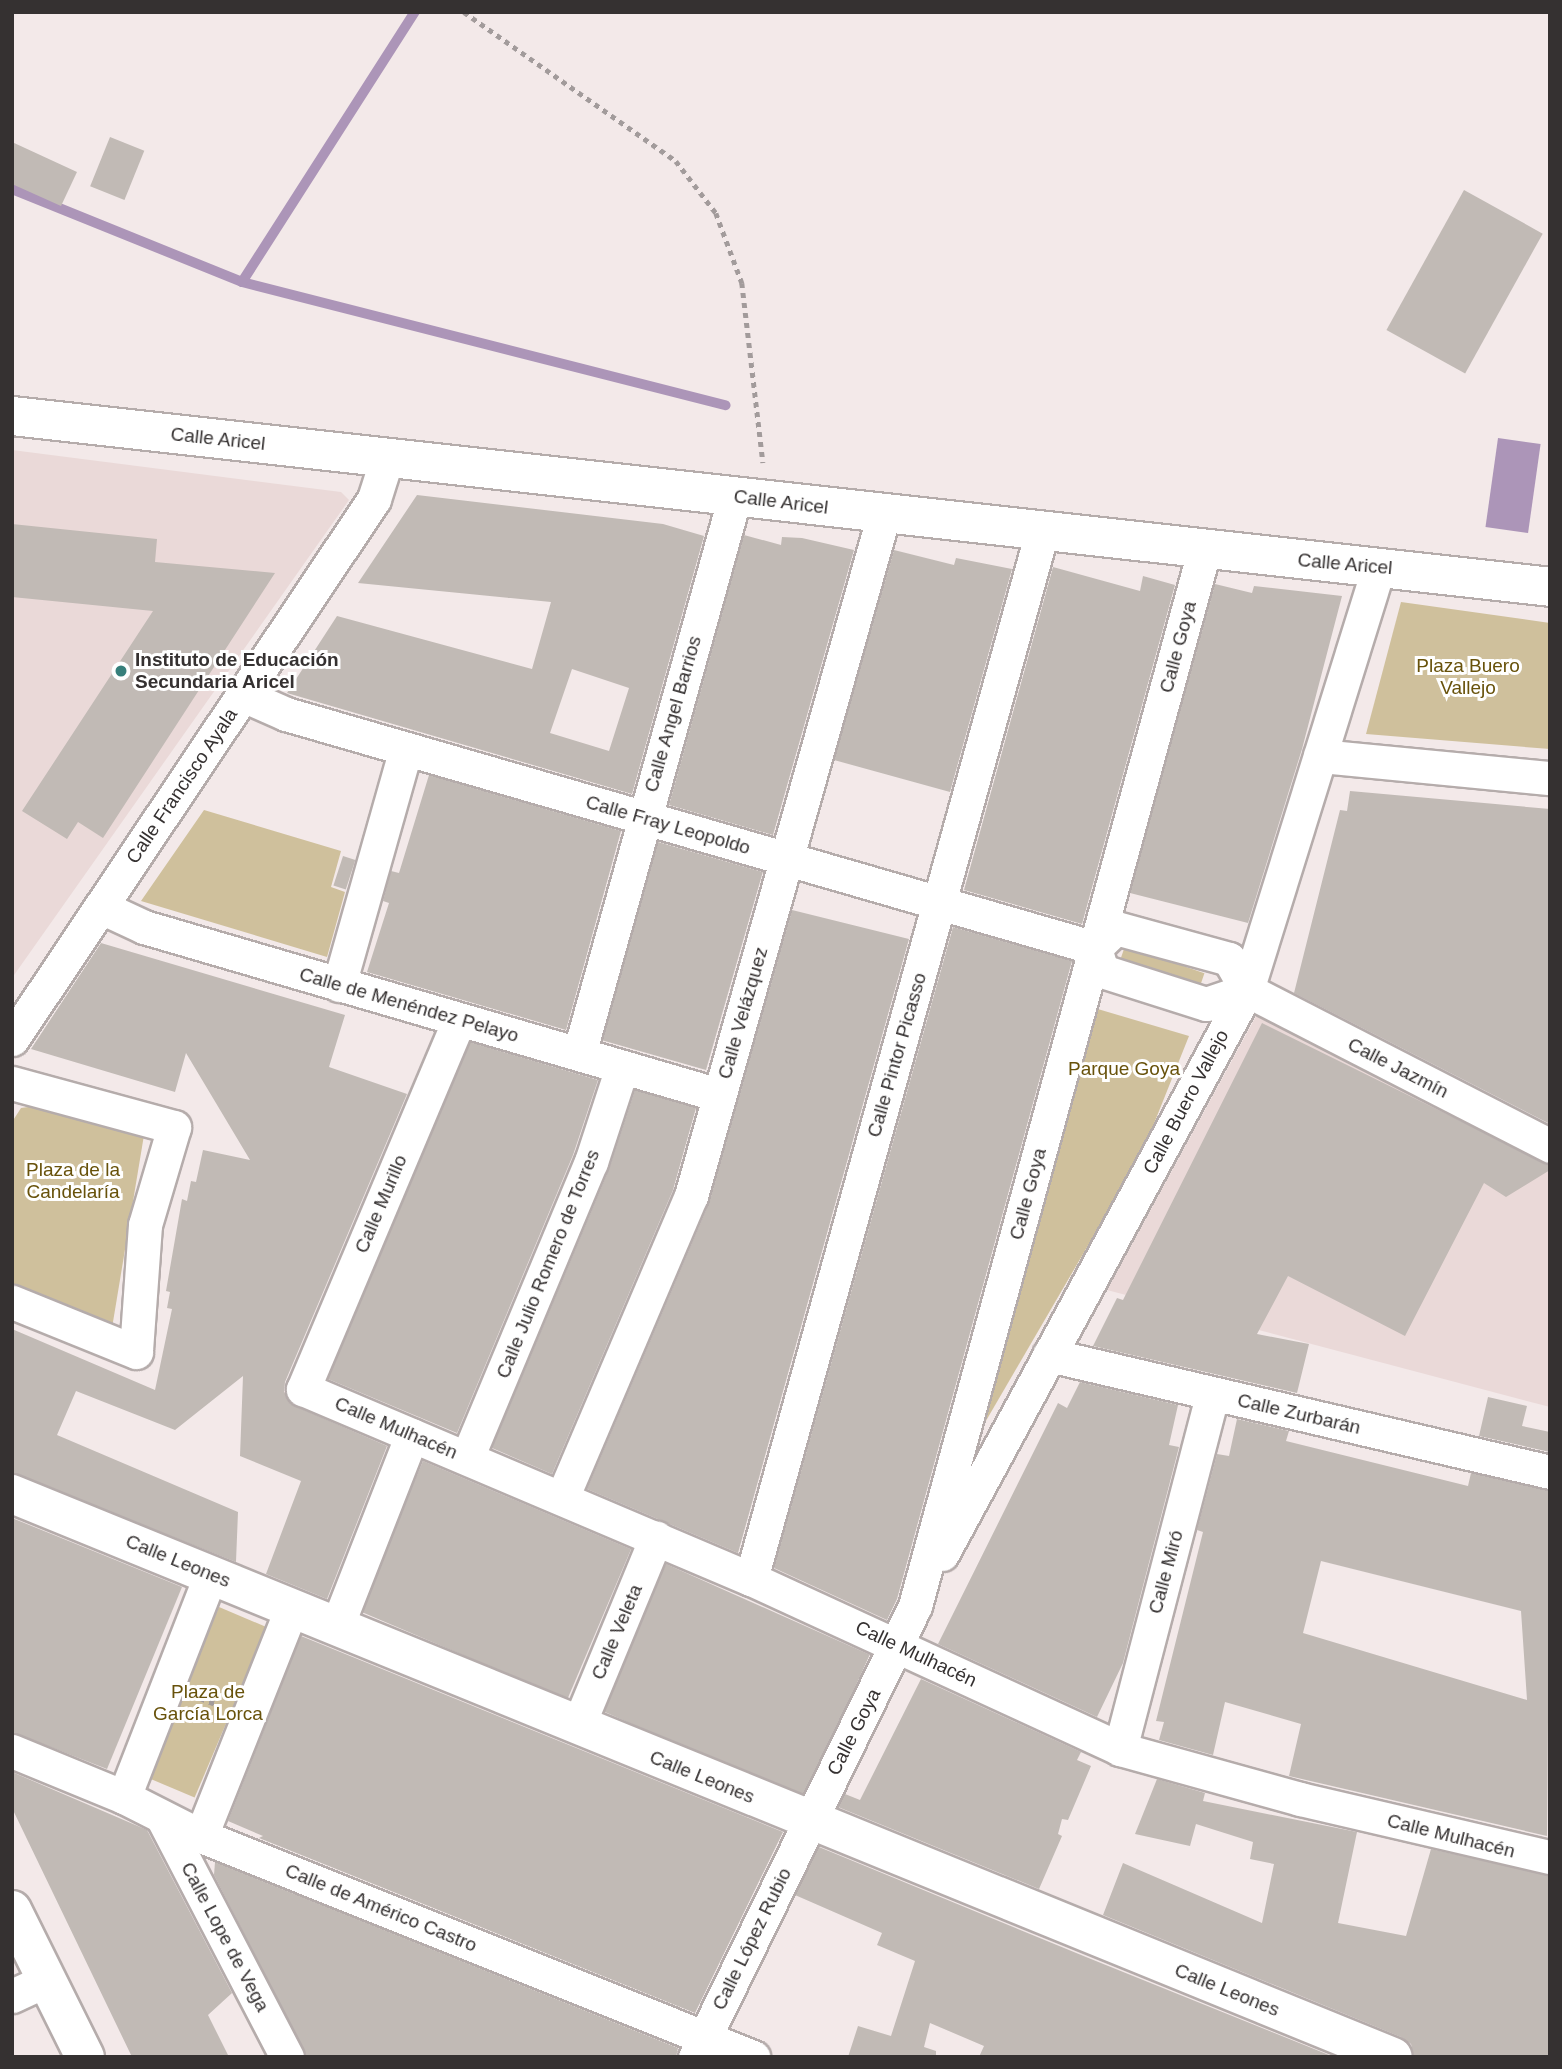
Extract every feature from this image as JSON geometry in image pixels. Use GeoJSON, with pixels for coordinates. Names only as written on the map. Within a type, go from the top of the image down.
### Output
{"type":"FeatureCollection","features":[{"type":"Feature","properties":{"kind":"street","name":"Calle Aricel"},"geometry":{"type":"LineString","coordinates":[[12,416],[1204,551],[1379,566],[1550,587]]}},
{"type":"Feature","properties":{"kind":"street","name":"Calle Francisco Ayala"},"geometry":{"type":"LineString","coordinates":[[12,1039],[374,499],[387,458]]}},
{"type":"Feature","properties":{"kind":"street","name":"Calle Angel Barrios"},"geometry":{"type":"LineString","coordinates":[[579,1054],[644,818],[751,498]]}},
{"type":"Feature","properties":{"kind":"street","name":"Calle Velázquez"},"geometry":{"type":"LineString","coordinates":[[562,1498],[691,1196],[884,514]]}},
{"type":"Feature","properties":{"kind":"street","name":"Calle Pintor Picasso"},"geometry":{"type":"LineString","coordinates":[[751,1578],[1042,532]]}},
{"type":"Feature","properties":{"kind":"street","name":"Calle Goya"},"geometry":{"type":"LineString","coordinates":[[809,1821],[915,1606],[1204,551]]}},
{"type":"Feature","properties":{"kind":"street","name":"Calle Buero Vallejo"},"geometry":{"type":"LineString","coordinates":[[915,1606],[1247,990],[1379,566]]}},
{"type":"Feature","properties":{"kind":"street","name":"Calle Fray Leopoldo"},"geometry":{"type":"LineString","coordinates":[[243,695],[286,714],[1096,948]]}},
{"type":"Feature","properties":{"kind":"street"},"geometry":{"type":"LineString","coordinates":[[339,985],[406,749]]}},
{"type":"Feature","properties":{"kind":"street"},"geometry":{"type":"LineString","coordinates":[[1320,756],[1550,778]]}},
{"type":"Feature","properties":{"kind":"street","name":"Calle de Menéndez Pelayo"},"geometry":{"type":"LineString","coordinates":[[101,907],[144,927],[719,1095]]}},
{"type":"Feature","properties":{"kind":"street"},"geometry":{"type":"LineString","coordinates":[[1115,928],[1229,959],[1247,990],[1206,1004],[1102,971],[1096,948],[1115,928]]}},
{"type":"Feature","properties":{"kind":"street","name":"Calle Jazmín"},"geometry":{"type":"LineString","coordinates":[[1247,990],[1550,1146]]}},
{"type":"Feature","properties":{"kind":"street","name":"Calle Murillo"},"geometry":{"type":"LineString","coordinates":[[303,1389],[459,1020]]}},
{"type":"Feature","properties":{"kind":"street","name":"Calle Julio Romero de Torres"},"geometry":{"type":"LineString","coordinates":[[467,1458],[592,1162],[622,1067]]}},
{"type":"Feature","properties":{"kind":"street"},"geometry":{"type":"LineString","coordinates":[[12,1083],[174,1127],[145,1225],[136,1352],[12,1302]]}},
{"type":"Feature","properties":{"kind":"street","name":"Calle Zurbarán"},"geometry":{"type":"LineString","coordinates":[[1049,1355],[1550,1472]]}},
{"type":"Feature","properties":{"kind":"street","name":"Calle Mulhacén"},"geometry":{"type":"LineString","coordinates":[[303,1389],[751,1578],[1120,1749],[1300,1799],[1550,1857]]}},
{"type":"Feature","properties":{"kind":"street","name":"Calle Miró"},"geometry":{"type":"LineString","coordinates":[[1120,1749],[1212,1395]]}},
{"type":"Feature","properties":{"kind":"street"},"geometry":{"type":"LineString","coordinates":[[337,1626],[412,1435]]}},
{"type":"Feature","properties":{"kind":"street","name":"Calle Leones"},"geometry":{"type":"LineString","coordinates":[[12,1493],[809,1821],[1393,2057]]}},
{"type":"Feature","properties":{"kind":"street","name":"Calle Veleta"},"geometry":{"type":"LineString","coordinates":[[578,1726],[656,1538]]}},
{"type":"Feature","properties":{"kind":"street"},"geometry":{"type":"LineString","coordinates":[[124,1797],[211,1574]]}},
{"type":"Feature","properties":{"kind":"street"},"geometry":{"type":"LineString","coordinates":[[201,1836],[292,1607]]}},
{"type":"Feature","properties":{"kind":"street","name":"Calle de Américo Castro"},"geometry":{"type":"LineString","coordinates":[[12,1751],[124,1797],[201,1836],[700,2047],[753,2057]]}},
{"type":"Feature","properties":{"kind":"street","name":"Calle Lope de Vega"},"geometry":{"type":"LineString","coordinates":[[162,1817],[287,2057]]}},
{"type":"Feature","properties":{"kind":"street","name":"Calle López Rubio"},"geometry":{"type":"LineString","coordinates":[[700,2047],[809,1821]]}},
{"type":"Feature","properties":{"kind":"street"},"geometry":{"type":"LineString","coordinates":[[12,1910],[85,2057]]}},
{"type":"Feature","properties":{"kind":"street"},"geometry":{"type":"LineString","coordinates":[[12,1996],[47,1980]]}},
{"type":"Feature","properties":{"kind":"path"},"geometry":{"type":"LineString","coordinates":[[464,12],[676,161],[716,213],[742,283],[751,498]]}},
{"type":"Feature","properties":{"kind":"path"},"geometry":{"type":"LineString","coordinates":[[167,1685],[248,1717]]}},
{"type":"Feature","properties":{"kind":"shaded area"},"geometry":{"type":"Polygon","coordinates":[[[1498,438],[1541,444],[1528,533],[1485,527],[1498,438]]]}},
{"type":"Feature","properties":{"kind":"shaded area","name":"Instituto de Educación Secundaria Aricel"},"geometry":{"type":"Polygon","coordinates":[[[12,450],[341,492],[349,500],[12,978],[12,450]]]}},
{"type":"Feature","properties":{"kind":"shaded area"},"geometry":{"type":"Polygon","coordinates":[[[1260,1009],[1550,1162],[1550,1407],[1107,1290],[1260,1009]]]}},
{"type":"Feature","properties":{"kind":"green space","name":"Plaza Buero Vallejo"},"geometry":{"type":"Polygon","coordinates":[[[1401,602],[1550,623],[1550,749],[1366,734],[1401,602]]]}},
{"type":"Feature","properties":{"kind":"green space"},"geometry":{"type":"Polygon","coordinates":[[[204,810],[341,851],[331,887],[345,892],[327,957],[141,901],[204,810]]]}},
{"type":"Feature","properties":{"kind":"green space"},"geometry":{"type":"Polygon","coordinates":[[[1125,946],[1204,973],[1199,988],[1120,961],[1125,946]]]}},
{"type":"Feature","properties":{"kind":"green space","name":"Parque Goya"},"geometry":{"type":"Polygon","coordinates":[[[1091,1007],[1189,1036],[1143,1151],[962,1462],[1091,1007]]]}},
{"type":"Feature","properties":{"kind":"green space","name":"Plaza de la Candelaría"},"geometry":{"type":"Polygon","coordinates":[[[43,1105],[144,1135],[111,1334],[12,1295],[12,1122],[21,1108],[43,1105]]]}},
{"type":"Feature","properties":{"kind":"green space","name":"Plaza de García Lorca"},"geometry":{"type":"Polygon","coordinates":[[[219,1607],[267,1627],[195,1798],[147,1777],[219,1607]]]}},
{"type":"Feature","properties":{"kind":"building"},"geometry":{"type":"Polygon","coordinates":[[[110,137],[144,151],[124,200],[90,186],[110,137]]]}},
{"type":"Feature","properties":{"kind":"building"},"geometry":{"type":"Polygon","coordinates":[[[12,142],[77,172],[61,206],[12,184],[12,142]]]}},
{"type":"Feature","properties":{"kind":"building"},"geometry":{"type":"Polygon","coordinates":[[[1464,190],[1543,234],[1465,374],[1386,330],[1464,190]]]}},
{"type":"Feature","properties":{"kind":"building"},"geometry":{"type":"Polygon","coordinates":[[[417,495],[663,524],[704,536],[632,794],[287,693],[337,616],[532,669],[551,602],[358,583],[417,495]],[[572,669],[550,733],[609,751],[629,688],[572,669]]]}},
{"type":"Feature","properties":{"kind":"building"},"geometry":{"type":"Polygon","coordinates":[[[12,524],[157,539],[155,562],[275,573],[103,838],[78,822],[67,839],[22,811],[153,611],[12,597],[12,524]]]}},
{"type":"Feature","properties":{"kind":"building"},"geometry":{"type":"Polygon","coordinates":[[[744,535],[781,545],[782,537],[802,538],[854,550],[773,835],[669,805],[744,535]]]}},
{"type":"Feature","properties":{"kind":"building"},"geometry":{"type":"Polygon","coordinates":[[[894,550],[954,565],[956,558],[1012,569],[950,792],[834,760],[894,550]]]}},
{"type":"Feature","properties":{"kind":"building"},"geometry":{"type":"Polygon","coordinates":[[[1053,567],[1140,591],[1143,576],[1175,585],[1082,924],[964,890],[1053,567]]]}},
{"type":"Feature","properties":{"kind":"building"},"geometry":{"type":"Polygon","coordinates":[[[1215,584],[1252,593],[1254,586],[1342,596],[1302,749],[1248,923],[1130,893],[1215,584]]]}},
{"type":"Feature","properties":{"kind":"building"},"geometry":{"type":"Polygon","coordinates":[[[429,775],[621,831],[566,1030],[367,972],[389,903],[383,901],[391,871],[399,873],[429,775]]]}},
{"type":"Feature","properties":{"kind":"building"},"geometry":{"type":"Polygon","coordinates":[[[1350,791],[1550,809],[1550,1124],[1294,993],[1340,810],[1347,811],[1350,791]]]}},
{"type":"Feature","properties":{"kind":"building"},"geometry":{"type":"Polygon","coordinates":[[[658,842],[763,872],[706,1070],[601,1040],[658,842]]]}},
{"type":"Feature","properties":{"kind":"building"},"geometry":{"type":"Polygon","coordinates":[[[343,856],[355,860],[346,889],[333,885],[343,856]]]}},
{"type":"Feature","properties":{"kind":"building"},"geometry":{"type":"Polygon","coordinates":[[[792,910],[909,939],[738,1553],[587,1489],[709,1203],[792,910]]]}},
{"type":"Feature","properties":{"kind":"building"},"geometry":{"type":"Polygon","coordinates":[[[953,927],[1072,961],[897,1599],[887,1620],[774,1568],[953,927]]]}},
{"type":"Feature","properties":{"kind":"building"},"geometry":{"type":"Polygon","coordinates":[[[101,943],[345,1015],[329,1067],[407,1094],[285,1382],[284,1392],[295,1406],[387,1446],[327,1599],[266,1574],[301,1481],[240,1456],[243,1376],[175,1430],[76,1391],[57,1435],[238,1512],[236,1562],[12,1473],[12,1329],[155,1390],[172,1309],[167,1308],[170,1292],[166,1291],[182,1199],[187,1201],[191,1181],[196,1182],[203,1150],[250,1160],[186,1053],[175,1092],[31,1049],[101,943]]]}},
{"type":"Feature","properties":{"kind":"building"},"geometry":{"type":"Polygon","coordinates":[[[1262,1023],[1550,1165],[1550,1170],[1506,1197],[1484,1183],[1405,1336],[1288,1276],[1257,1334],[1309,1344],[1297,1393],[1093,1346],[1117,1298],[1123,1300],[1262,1023]]]}},
{"type":"Feature","properties":{"kind":"building"},"geometry":{"type":"Polygon","coordinates":[[[470,1042],[598,1080],[573,1155],[457,1433],[328,1379],[470,1042]]]}},
{"type":"Feature","properties":{"kind":"building"},"geometry":{"type":"Polygon","coordinates":[[[635,1090],[696,1108],[673,1190],[552,1474],[492,1448],[609,1169],[635,1090]]]}},
{"type":"Feature","properties":{"kind":"building"},"geometry":{"type":"Polygon","coordinates":[[[1080,1382],[1178,1405],[1169,1445],[1179,1447],[1123,1663],[1097,1717],[938,1644],[1058,1403],[1067,1408],[1080,1382]]]}},
{"type":"Feature","properties":{"kind":"building"},"geometry":{"type":"Polygon","coordinates":[[[1488,1397],[1527,1406],[1522,1426],[1550,1432],[1550,1452],[1479,1436],[1488,1397]]]}},
{"type":"Feature","properties":{"kind":"building"},"geometry":{"type":"Polygon","coordinates":[[[1237,1419],[1289,1431],[1286,1441],[1468,1486],[1471,1473],[1550,1491],[1547,1836],[1289,1776],[1301,1724],[1225,1702],[1213,1755],[1159,1740],[1164,1722],[1156,1721],[1203,1532],[1197,1530],[1217,1454],[1229,1456],[1237,1419]],[[1321,1561],[1303,1633],[1527,1700],[1521,1611],[1321,1561]]]}},
{"type":"Feature","properties":{"kind":"building"},"geometry":{"type":"Polygon","coordinates":[[[423,1461],[631,1549],[567,1699],[359,1611],[423,1461]]]}},
{"type":"Feature","properties":{"kind":"building"},"geometry":{"type":"Polygon","coordinates":[[[12,1518],[182,1587],[107,1769],[12,1732],[12,1518]]]}},
{"type":"Feature","properties":{"kind":"building"},"geometry":{"type":"Polygon","coordinates":[[[666,1564],[870,1655],[805,1801],[601,1710],[666,1564]]]}},
{"type":"Feature","properties":{"kind":"building"},"geometry":{"type":"Polygon","coordinates":[[[301,1636],[783,1832],[695,2013],[259,1838],[263,1836],[228,1821],[301,1636]]]}},
{"type":"Feature","properties":{"kind":"building"},"geometry":{"type":"Polygon","coordinates":[[[921,1679],[1081,1752],[1077,1760],[1091,1766],[1068,1820],[1062,1819],[1058,1834],[1062,1836],[1039,1889],[838,1807],[847,1790],[845,1794],[860,1800],[921,1679]]]}},
{"type":"Feature","properties":{"kind":"building"},"geometry":{"type":"Polygon","coordinates":[[[12,1772],[147,1830],[232,1993],[208,2015],[229,2057],[132,2057],[12,1808],[12,1772]]]}},
{"type":"Feature","properties":{"kind":"building"},"geometry":{"type":"Polygon","coordinates":[[[1157,1779],[1205,1793],[1203,1801],[1357,1832],[1338,1923],[1406,1936],[1431,1849],[1550,1876],[1550,2057],[1414,2057],[1411,2044],[1401,2037],[1103,1915],[1123,1863],[1262,1923],[1274,1864],[1250,1859],[1253,1842],[1196,1824],[1190,1846],[1135,1834],[1157,1779]]]}},
{"type":"Feature","properties":{"kind":"building"},"geometry":{"type":"Polygon","coordinates":[[[819,1847],[1334,2057],[979,2057],[984,2046],[930,2023],[924,2047],[936,2051],[936,2057],[848,2057],[858,2026],[891,2036],[915,1961],[877,1945],[882,1933],[795,1895],[819,1847]]]}},
{"type":"Feature","properties":{"kind":"building"},"geometry":{"type":"Polygon","coordinates":[[[215,1862],[678,2048],[676,2057],[307,2057],[214,1875],[215,1862]]]}},
{"type":"Feature","properties":{"kind":"waterway"},"geometry":{"type":"LineString","coordinates":[[242,282],[415,12]]}},
{"type":"Feature","properties":{"kind":"waterway"},"geometry":{"type":"LineString","coordinates":[[12,189],[242,282],[726,405]]}},
{"type":"Feature","properties":{"kind":"place","name":"Instituto de Educación Secundaria Aricel"},"geometry":{"type":"Point","coordinates":[121,671]}}]}
